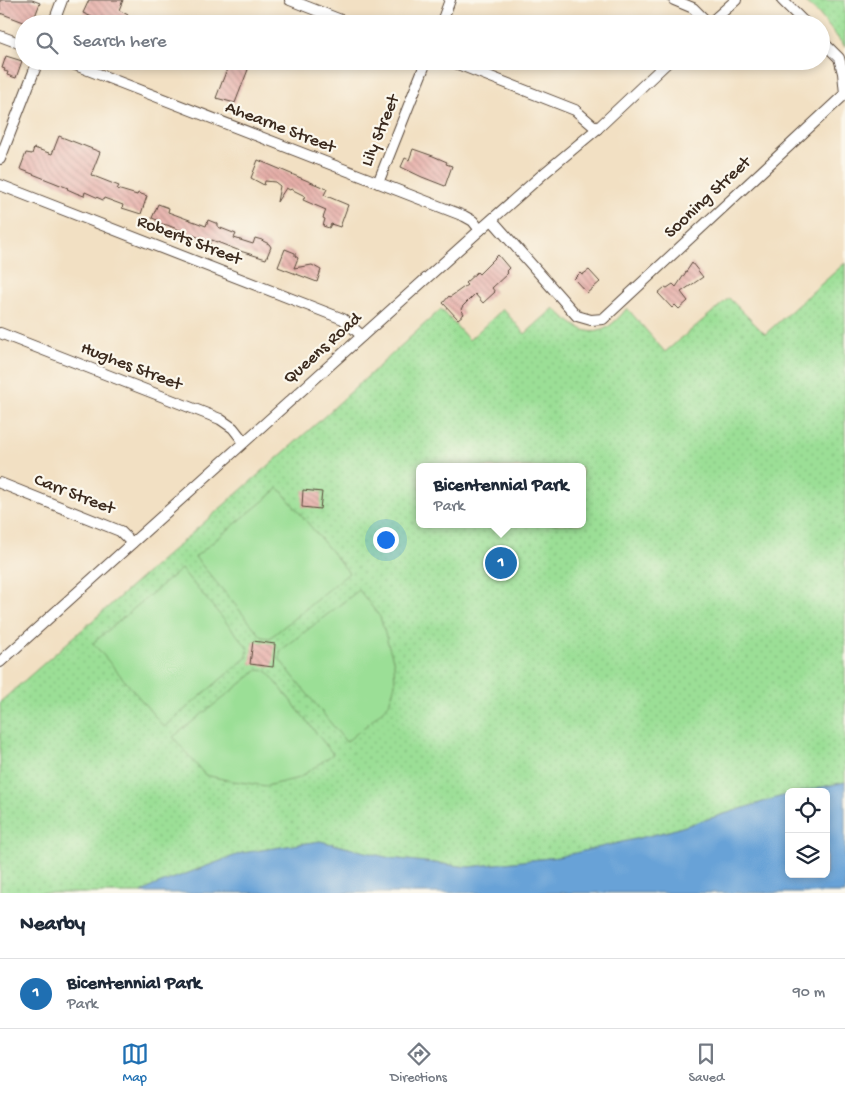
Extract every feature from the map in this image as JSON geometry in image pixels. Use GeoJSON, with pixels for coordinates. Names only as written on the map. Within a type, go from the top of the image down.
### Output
{"type":"FeatureCollection","features":[{"type":"Feature","properties":{"kind":"street"},"geometry":{"type":"LineString","coordinates":[[56,15],[62,0]]}},
{"type":"Feature","properties":{"kind":"street"},"geometry":{"type":"LineString","coordinates":[[290,0],[328,15]]}},
{"type":"Feature","properties":{"kind":"street"},"geometry":{"type":"LineString","coordinates":[[444,15],[450,0]]}},
{"type":"Feature","properties":{"kind":"street"},"geometry":{"type":"LineString","coordinates":[[674,0],[693,8],[700,15]]}},
{"type":"Feature","properties":{"kind":"street"},"geometry":{"type":"LineString","coordinates":[[719,15],[736,0]]}},
{"type":"Feature","properties":{"kind":"street"},"geometry":{"type":"LineString","coordinates":[[782,0],[797,15]]}},
{"type":"Feature","properties":{"kind":"street"},"geometry":{"type":"LineString","coordinates":[[0,36],[15,42]]}},
{"type":"Feature","properties":{"kind":"street"},"geometry":{"type":"LineString","coordinates":[[830,49],[839,58],[845,94]]}},
{"type":"Feature","properties":{"kind":"street"},"geometry":{"type":"LineString","coordinates":[[0,158],[34,70]]}},
{"type":"Feature","properties":{"kind":"street","name":"Ahearne Street"},"geometry":{"type":"LineString","coordinates":[[88,70],[464,216],[473,221],[480,230]]}},
{"type":"Feature","properties":{"kind":"street","name":"Lily Street"},"geometry":{"type":"LineString","coordinates":[[378,184],[422,70]]}},
{"type":"Feature","properties":{"kind":"street"},"geometry":{"type":"LineString","coordinates":[[473,70],[575,110],[597,129]]}},
{"type":"Feature","properties":{"kind":"street","name":"Queens Road"},"geometry":{"type":"LineString","coordinates":[[0,662],[480,230],[597,129],[659,70]]}},
{"type":"Feature","properties":{"kind":"street","name":"Sooning Street"},"geometry":{"type":"LineString","coordinates":[[492,220],[577,316],[591,320],[603,319],[845,94]]}},
{"type":"Feature","properties":{"kind":"street","name":"Roberts Street"},"geometry":{"type":"LineString","coordinates":[[0,185],[343,319],[362,336]]}},
{"type":"Feature","properties":{"kind":"street","name":"Hughes Street"},"geometry":{"type":"LineString","coordinates":[[0,333],[220,419],[233,428],[244,442]]}},
{"type":"Feature","properties":{"kind":"street","name":"Carr Street"},"geometry":{"type":"LineString","coordinates":[[0,483],[120,530],[132,544]]}},
{"type":"Feature","properties":{"kind":"green space"},"geometry":{"type":"Polygon","coordinates":[[[803,0],[845,0],[845,47],[830,28],[830,15],[819,14],[803,0]]]}},
{"type":"Feature","properties":{"kind":"green space"},"geometry":{"type":"Polygon","coordinates":[[[845,263],[845,782],[817,788],[785,788],[785,795],[669,831],[559,857],[469,867],[390,858],[320,841],[242,853],[153,886],[142,893],[0,893],[0,702],[316,424],[441,309],[469,340],[503,309],[525,334],[554,308],[574,325],[589,331],[597,331],[605,329],[613,323],[627,308],[665,352],[729,298],[765,334],[845,263]]]}},
{"type":"Feature","properties":{"kind":"green space"},"geometry":{"type":"Polygon","coordinates":[[[279,488],[349,573],[270,638],[262,637],[195,557],[279,488]]]}},
{"type":"Feature","properties":{"kind":"green space"},"geometry":{"type":"Polygon","coordinates":[[[181,569],[248,648],[247,657],[164,727],[93,643],[181,569]]]}},
{"type":"Feature","properties":{"kind":"green space"},"geometry":{"type":"Polygon","coordinates":[[[359,590],[380,617],[394,663],[395,684],[389,704],[346,742],[280,660],[280,651],[359,590]]]}},
{"type":"Feature","properties":{"kind":"green space"},"geometry":{"type":"Polygon","coordinates":[[[258,670],[267,671],[333,754],[299,778],[266,786],[205,775],[173,737],[258,670]]]}},
{"type":"Feature","properties":{"kind":"water"},"geometry":{"type":"Polygon","coordinates":[[[845,782],[845,893],[142,893],[153,886],[242,853],[320,841],[390,858],[469,867],[558,857],[669,831],[785,795],[785,878],[830,878],[830,788],[817,788],[845,782]]]}},
{"type":"Feature","properties":{"kind":"building"},"geometry":{"type":"Polygon","coordinates":[[[0,0],[32,0],[40,3],[35,15],[15,15],[15,19],[0,13],[0,0]]]}},
{"type":"Feature","properties":{"kind":"building"},"geometry":{"type":"Polygon","coordinates":[[[89,0],[123,0],[119,10],[128,15],[87,15],[83,13],[89,0]]]}},
{"type":"Feature","properties":{"kind":"building"},"geometry":{"type":"Polygon","coordinates":[[[6,56],[15,59],[15,70],[19,70],[16,78],[7,75],[8,72],[2,68],[6,56]]]}},
{"type":"Feature","properties":{"kind":"building"},"geometry":{"type":"Polygon","coordinates":[[[227,70],[248,70],[235,103],[216,98],[227,70]]]}},
{"type":"Feature","properties":{"kind":"building"},"geometry":{"type":"Polygon","coordinates":[[[59,136],[100,152],[91,175],[119,186],[117,189],[147,196],[141,214],[122,208],[123,205],[104,198],[103,200],[85,192],[84,196],[20,169],[26,153],[32,154],[34,148],[52,154],[59,136]]]}},
{"type":"Feature","properties":{"kind":"building"},"geometry":{"type":"Polygon","coordinates":[[[413,149],[447,162],[446,164],[452,166],[445,186],[401,167],[405,158],[409,160],[413,149]]]}},
{"type":"Feature","properties":{"kind":"building"},"geometry":{"type":"Polygon","coordinates":[[[258,160],[327,189],[324,195],[348,205],[340,227],[331,224],[329,228],[323,226],[326,210],[303,200],[305,196],[291,189],[286,188],[277,202],[280,186],[275,182],[265,181],[264,185],[251,178],[258,160]]]}},
{"type":"Feature","properties":{"kind":"building"},"geometry":{"type":"Polygon","coordinates":[[[158,204],[169,208],[168,212],[206,226],[208,220],[218,224],[218,227],[236,234],[234,238],[253,244],[255,238],[262,240],[271,247],[266,259],[212,240],[209,245],[199,241],[200,238],[167,225],[156,223],[157,220],[152,218],[158,204]]]}},
{"type":"Feature","properties":{"kind":"building"},"geometry":{"type":"Polygon","coordinates":[[[285,249],[295,253],[295,256],[298,258],[294,268],[312,265],[321,270],[317,282],[278,267],[285,249]]]}},
{"type":"Feature","properties":{"kind":"building"},"geometry":{"type":"Polygon","coordinates":[[[498,255],[509,268],[506,271],[508,273],[492,288],[495,292],[483,303],[475,294],[463,306],[461,309],[464,314],[458,319],[443,303],[449,296],[467,285],[465,283],[477,272],[479,274],[498,255]]]}},
{"type":"Feature","properties":{"kind":"building"},"geometry":{"type":"Polygon","coordinates":[[[692,263],[703,277],[681,292],[688,301],[679,309],[675,305],[672,308],[658,293],[665,287],[667,288],[673,284],[676,287],[692,263]]]}},
{"type":"Feature","properties":{"kind":"building"},"geometry":{"type":"Polygon","coordinates":[[[589,270],[600,282],[587,293],[574,279],[580,273],[582,275],[589,270]]]}},
{"type":"Feature","properties":{"kind":"building"},"geometry":{"type":"Polygon","coordinates":[[[303,490],[322,492],[320,509],[302,507],[303,490]]]}},
{"type":"Feature","properties":{"kind":"building"},"geometry":{"type":"Polygon","coordinates":[[[253,641],[275,644],[273,667],[250,664],[253,641]]]}},
{"type":"Feature","properties":{"kind":"place","name":"Bicentennial Park"},"geometry":{"type":"Point","coordinates":[501,563]}}]}
